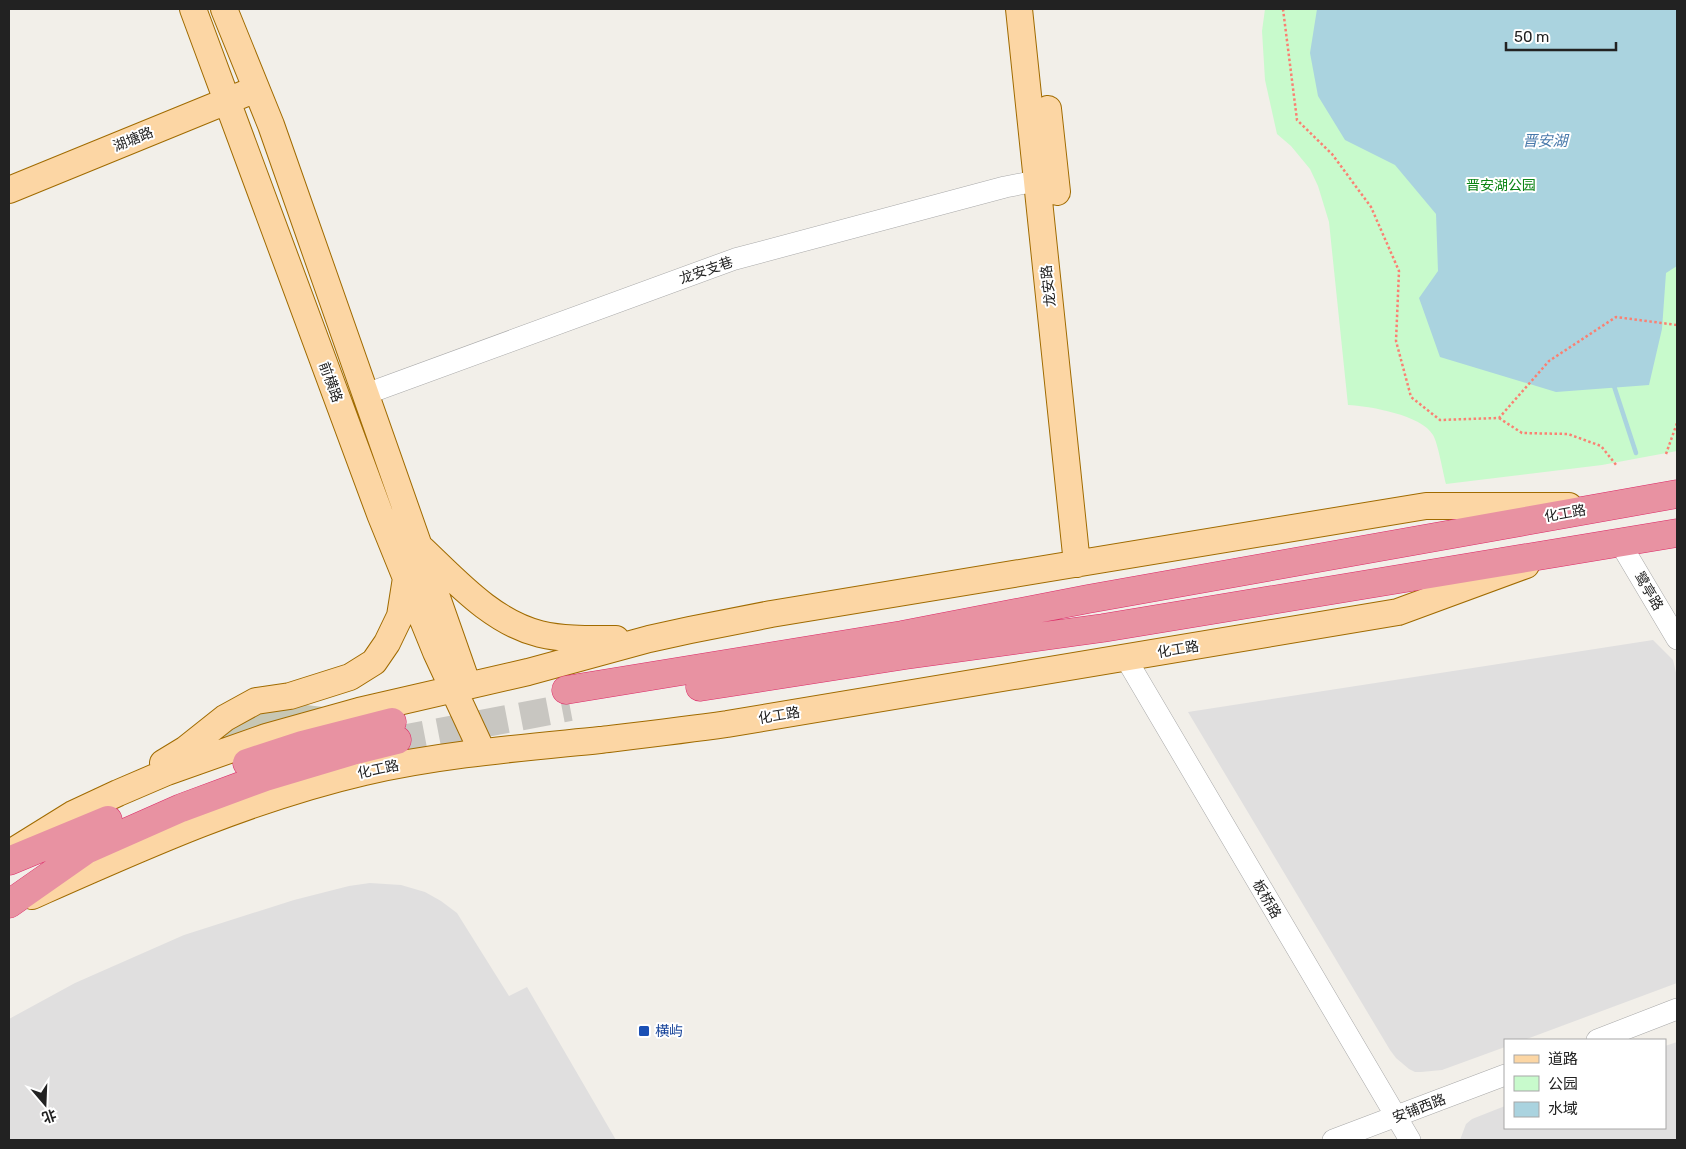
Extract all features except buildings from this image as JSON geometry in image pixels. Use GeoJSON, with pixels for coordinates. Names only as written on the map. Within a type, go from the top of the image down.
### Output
{"type":"FeatureCollection","features":[{"type":"Feature","properties":{"kind":"highway","name":"化工路"},"geometry":{"type":"LineString","coordinates":[[1677,494],[1088,599],[568,699],[1102,628],[1677,533]]}},
{"type":"Feature","properties":{"kind":"highway","name":"化工路"},"geometry":{"type":"LineString","coordinates":[[9,905],[86,850],[138,826],[207,798],[265,777],[343,754],[397,721]]}},
{"type":"Feature","properties":{"kind":"highway"},"geometry":{"type":"LineString","coordinates":[[9,862],[218,773],[302,745],[397,721]]}},
{"type":"Feature","properties":{"kind":"main road","name":"前横路"},"geometry":{"type":"LineString","coordinates":[[193,9],[380,514],[406,578],[490,750]]}},
{"type":"Feature","properties":{"kind":"main road","name":"前横路"},"geometry":{"type":"LineString","coordinates":[[224,9],[253,81],[366,394],[419,547],[461,688]]}},
{"type":"Feature","properties":{"kind":"main road","name":"龙安路"},"geometry":{"type":"LineString","coordinates":[[1019,9],[1046,179]]}},
{"type":"Feature","properties":{"kind":"main road","name":"龙安路"},"geometry":{"type":"LineString","coordinates":[[1036,9],[1046,179],[1084,563]]}},
{"type":"Feature","properties":{"kind":"main road","name":"湖塘路"},"geometry":{"type":"LineString","coordinates":[[9,190],[253,81]]}},
{"type":"Feature","properties":{"kind":"main road","name":"湖塘路"},"geometry":{"type":"LineString","coordinates":[[9,172],[224,93]]}},
{"type":"Feature","properties":{"kind":"main road"},"geometry":{"type":"LineString","coordinates":[[9,854],[73,814],[118,793],[167,772],[266,737],[397,721],[461,688],[690,630],[771,614],[1426,506],[1610,505]]}},
{"type":"Feature","properties":{"kind":"main road"},"geometry":{"type":"LineString","coordinates":[[419,547],[474,597],[522,628],[539,633],[577,639],[650,639]]}},
{"type":"Feature","properties":{"kind":"main road","name":"化工路"},"geometry":{"type":"LineString","coordinates":[[9,905],[175,833],[245,806],[306,787],[364,772],[419,760],[490,750],[657,734],[727,724],[1398,612],[1560,553]]}},
{"type":"Feature","properties":{"kind":"main road"},"geometry":{"type":"LineString","coordinates":[[118,793],[186,749],[225,718],[256,701],[290,696],[350,677],[374,662],[387,644],[400,616],[406,578]]}},
{"type":"Feature","properties":{"kind":"main road"},"geometry":{"type":"LineString","coordinates":[[290,696],[397,721]]}},
{"type":"Feature","properties":{"kind":"street","name":"龙安支巷"},"geometry":{"type":"LineString","coordinates":[[366,394],[735,259],[1005,187],[1046,179]]}},
{"type":"Feature","properties":{"kind":"street","name":"鹭亭路"},"geometry":{"type":"LineString","coordinates":[[1620,543],[1677,639]]}},
{"type":"Feature","properties":{"kind":"street","name":"板桥路"},"geometry":{"type":"LineString","coordinates":[[1125,658],[1410,1140]]}},
{"type":"Feature","properties":{"kind":"street"},"geometry":{"type":"LineString","coordinates":[[1600,1039],[1677,1010]]}},
{"type":"Feature","properties":{"kind":"street","name":"安铺西路"},"geometry":{"type":"LineString","coordinates":[[1333,1140],[1504,1076]]}},
{"type":"Feature","properties":{"kind":"path"},"geometry":{"type":"LineString","coordinates":[[1283,9],[1297,120],[1332,154],[1371,207],[1399,271],[1396,341],[1411,397],[1440,420],[1498,418],[1522,434],[1568,434],[1601,446],[1617,466]]}},
{"type":"Feature","properties":{"kind":"path"},"geometry":{"type":"LineString","coordinates":[[1498,418],[1549,361],[1616,317],[1677,325]]}},
{"type":"Feature","properties":{"kind":"path"},"geometry":{"type":"LineString","coordinates":[[1666,454],[1677,423]]}},
{"type":"Feature","properties":{"kind":"shaded area"},"geometry":{"type":"Polygon","coordinates":[[[1653,640],[1673,660],[1677,677],[1677,983],[1527,1039],[1504,1039],[1504,1047],[1442,1070],[1415,1072],[1409,1069],[1390,1050],[1188,712],[1653,640]]]}},
{"type":"Feature","properties":{"kind":"shaded area"},"geometry":{"type":"Polygon","coordinates":[[[289,703],[332,708],[185,758],[228,725],[289,703]]]}},
{"type":"Feature","properties":{"kind":"shaded area"},"geometry":{"type":"Polygon","coordinates":[[[370,883],[401,885],[425,892],[457,913],[509,996],[527,987],[616,1140],[9,1140],[9,1019],[75,983],[184,935],[294,900],[349,886],[370,883]]]}},
{"type":"Feature","properties":{"kind":"shaded area"},"geometry":{"type":"Polygon","coordinates":[[[1677,1042],[1677,1140],[1460,1140],[1466,1124],[1472,1119],[1504,1106],[1504,1129],[1666,1129],[1666,1046],[1677,1042]]]}},
{"type":"Feature","properties":{"kind":"green space","name":"晋安湖"},"geometry":{"type":"Polygon","coordinates":[[[1265,9],[1677,9],[1677,451],[1602,465],[1446,484],[1435,439],[1427,428],[1407,417],[1394,413],[1369,407],[1348,405],[1329,222],[1318,186],[1310,169],[1291,146],[1277,134],[1265,80],[1262,31],[1265,9]]]}},
{"type":"Feature","properties":{"kind":"water","name":"晋安湖"},"geometry":{"type":"Polygon","coordinates":[[[1317,9],[1677,9],[1677,266],[1666,273],[1662,329],[1649,385],[1556,392],[1440,357],[1419,298],[1438,271],[1436,214],[1395,165],[1345,140],[1318,96],[1310,53],[1317,9]]]}},
{"type":"Feature","properties":{"kind":"waterway"},"geometry":{"type":"LineString","coordinates":[[1613,383],[1636,453]]}},
{"type":"Feature","properties":{"kind":"tunnel"},"geometry":{"type":"LineString","coordinates":[[397,740],[570,707]]}},
{"type":"Feature","properties":{"kind":"place","name":"横屿"},"geometry":{"type":"Point","coordinates":[644,1031]}},
{"type":"Feature","properties":{"kind":"park label","name":"晋安湖公园"},"geometry":{"type":"Point","coordinates":[1501,185]}}]}
